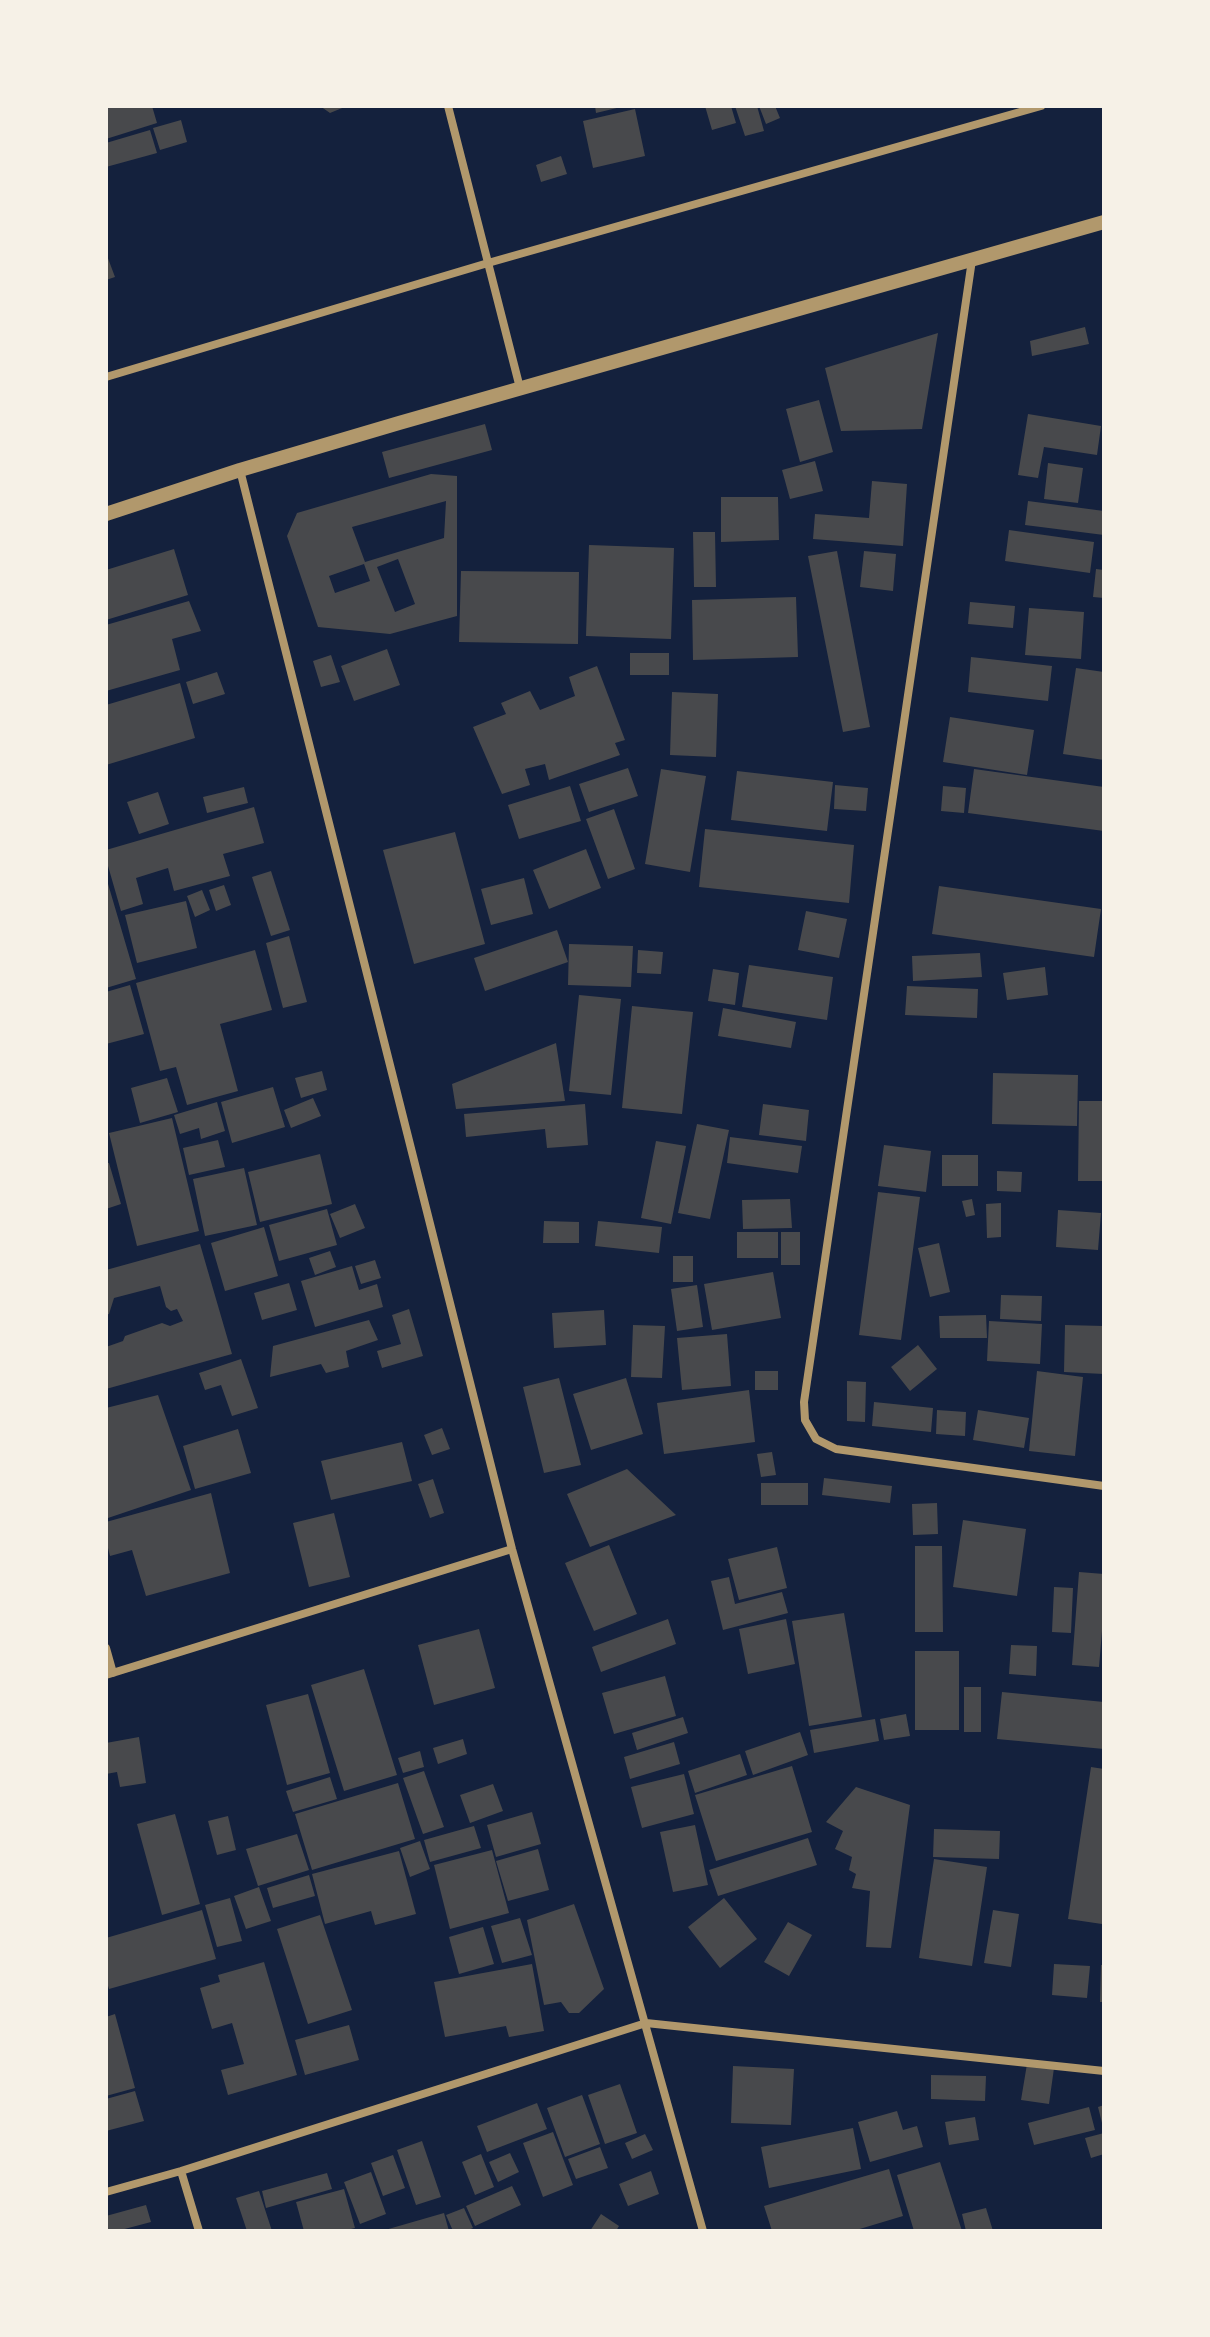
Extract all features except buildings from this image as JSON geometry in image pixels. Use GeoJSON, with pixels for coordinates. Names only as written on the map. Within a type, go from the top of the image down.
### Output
{"type":"FeatureCollection","features":[{"type":"Feature","properties":{"kind":"street"},"geometry":{"type":"LineString","coordinates":[[448,106],[520,388]]}},
{"type":"Feature","properties":{"kind":"street"},"geometry":{"type":"LineString","coordinates":[[106,377],[488,263],[1041,106]]}},
{"type":"Feature","properties":{"kind":"street"},"geometry":{"type":"LineString","coordinates":[[106,514],[240,470],[520,388],[1104,222]]}},
{"type":"Feature","properties":{"kind":"street"},"geometry":{"type":"LineString","coordinates":[[972,260],[806,1386],[805,1420],[816,1439],[836,1449],[1104,1486]]}},
{"type":"Feature","properties":{"kind":"street"},"geometry":{"type":"LineString","coordinates":[[240,470],[512,1549],[703,2231]]}},
{"type":"Feature","properties":{"kind":"street"},"geometry":{"type":"LineString","coordinates":[[106,1648],[109,1674],[512,1549]]}},
{"type":"Feature","properties":{"kind":"street"},"geometry":{"type":"LineString","coordinates":[[106,2192],[646,2023],[1104,2071]]}},
{"type":"Feature","properties":{"kind":"street"},"geometry":{"type":"LineString","coordinates":[[181,2171],[199,2231]]}}]}
